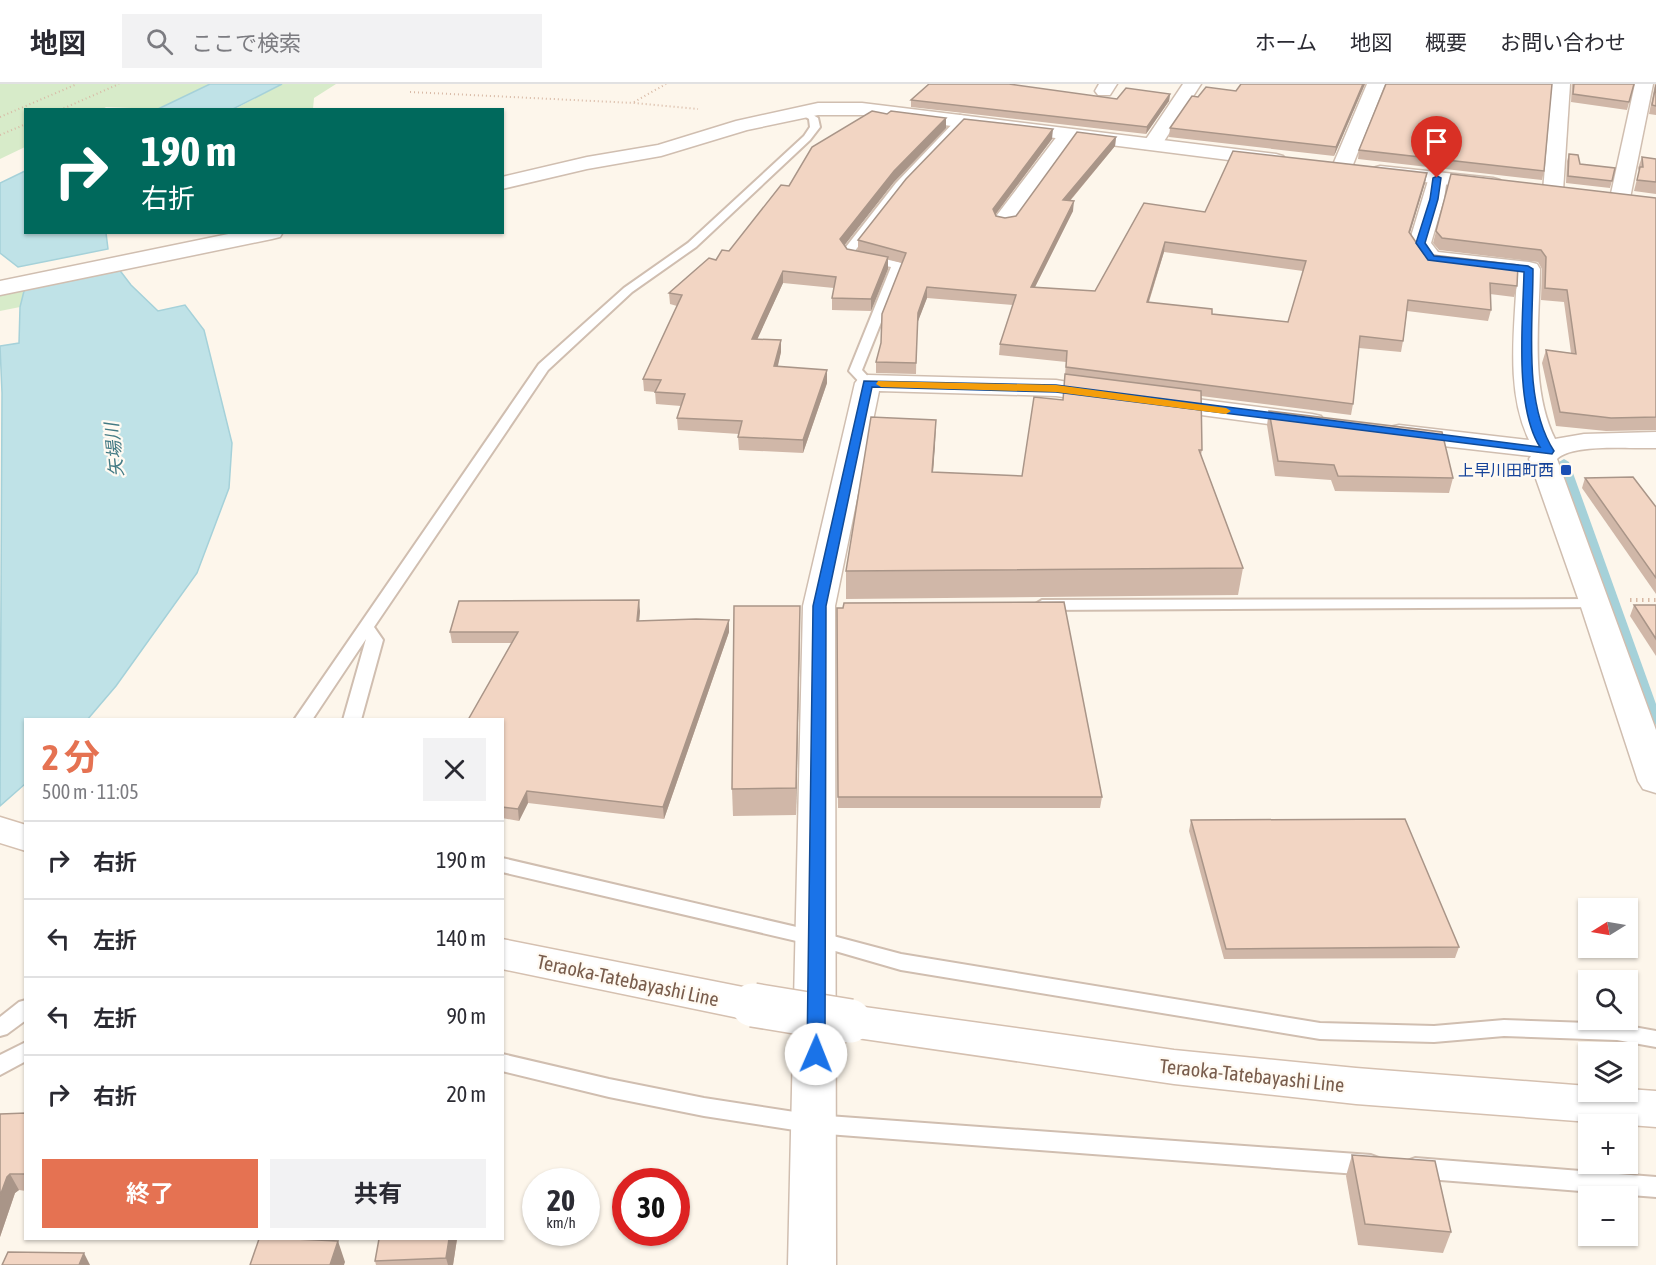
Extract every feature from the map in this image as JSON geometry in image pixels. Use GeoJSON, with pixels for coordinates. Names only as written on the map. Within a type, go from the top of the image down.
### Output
{"type":"FeatureCollection","features":[{"type":"Feature","properties":{"kind":"street"},"geometry":{"type":"LineString","coordinates":[[1152,145],[1192,84]]}},
{"type":"Feature","properties":{"kind":"street"},"geometry":{"type":"LineString","coordinates":[[1342,167],[1376,84]]}},
{"type":"Feature","properties":{"kind":"street"},"geometry":{"type":"LineString","coordinates":[[1552,190],[1561,84]]}},
{"type":"Feature","properties":{"kind":"street"},"geometry":{"type":"LineString","coordinates":[[1597,195],[1629,199],[1644,84]]}},
{"type":"Feature","properties":{"kind":"street"},"geometry":{"type":"LineString","coordinates":[[504,183],[587,163],[661,150],[743,125],[803,112],[853,108],[1294,162]]}},
{"type":"Feature","properties":{"kind":"street"},"geometry":{"type":"LineString","coordinates":[[1005,220],[1068,135]]}},
{"type":"Feature","properties":{"kind":"street"},"geometry":{"type":"LineString","coordinates":[[1318,165],[1575,193]]}},
{"type":"Feature","properties":{"kind":"street"},"geometry":{"type":"LineString","coordinates":[[1437,178],[1434,199],[1420,243],[1431,258],[1528,269],[1528,389],[1539,437],[1548,451]]}},
{"type":"Feature","properties":{"kind":"street"},"geometry":{"type":"LineString","coordinates":[[5,287],[262,234]]}},
{"type":"Feature","properties":{"kind":"street"},"geometry":{"type":"LineString","coordinates":[[812,1265],[825,605],[868,383],[1056,388],[1337,426]]}},
{"type":"Feature","properties":{"kind":"street"},"geometry":{"type":"LineString","coordinates":[[1372,430],[1491,442],[1548,451],[1566,444],[1593,441],[1656,440]]}},
{"type":"Feature","properties":{"kind":"street"},"geometry":{"type":"LineString","coordinates":[[1548,451],[1543,459],[1596,603],[1656,781]]}},
{"type":"Feature","properties":{"kind":"street"},"geometry":{"type":"LineString","coordinates":[[0,831],[24,837]]}},
{"type":"Feature","properties":{"kind":"street","name":"Teraoka-Tatebayashi Line"},"geometry":{"type":"LineString","coordinates":[[504,954],[753,1005],[1174,1067],[1356,1086],[1656,1109]]}},
{"type":"Feature","properties":{"kind":"lane"},"geometry":{"type":"LineString","coordinates":[[304,718],[368,629],[543,367],[628,290],[692,245],[807,138],[815,127],[813,118],[803,112]]}},
{"type":"Feature","properties":{"kind":"lane"},"geometry":{"type":"LineString","coordinates":[[868,383],[855,371],[898,265],[851,256],[848,252],[900,185],[960,122]]}},
{"type":"Feature","properties":{"kind":"lane"},"geometry":{"type":"LineString","coordinates":[[1023,605],[1596,603]]}},
{"type":"Feature","properties":{"kind":"lane"},"geometry":{"type":"LineString","coordinates":[[353,718],[375,640],[368,629]]}},
{"type":"Feature","properties":{"kind":"lane"},"geometry":{"type":"LineString","coordinates":[[504,865],[818,939],[902,962],[1320,1031],[1434,1034],[1504,1028],[1617,1032],[1656,1039]]}},
{"type":"Feature","properties":{"kind":"lane"},"geometry":{"type":"LineString","coordinates":[[0,1028],[24,1010]]}},
{"type":"Feature","properties":{"kind":"lane"},"geometry":{"type":"LineString","coordinates":[[0,1066],[24,1051]]}},
{"type":"Feature","properties":{"kind":"lane"},"geometry":{"type":"LineString","coordinates":[[504,1062],[651,1097],[814,1124],[1656,1187]]}},
{"type":"Feature","properties":{"kind":"path"},"geometry":{"type":"LineString","coordinates":[[0,117],[77,84]]}},
{"type":"Feature","properties":{"kind":"path"},"geometry":{"type":"LineString","coordinates":[[65,108],[119,84]]}},
{"type":"Feature","properties":{"kind":"path"},"geometry":{"type":"LineString","coordinates":[[634,103],[666,84]]}},
{"type":"Feature","properties":{"kind":"path"},"geometry":{"type":"LineString","coordinates":[[410,92],[634,103],[698,109]]}},
{"type":"Feature","properties":{"kind":"path"},"geometry":{"type":"LineString","coordinates":[[0,135],[24,125]]}},
{"type":"Feature","properties":{"kind":"green space"},"geometry":{"type":"Polygon","coordinates":[[[0,84],[210,84],[160,108],[24,108],[24,147],[0,159],[0,84]]]}},
{"type":"Feature","properties":{"kind":"green space"},"geometry":{"type":"Polygon","coordinates":[[[282,84],[336,84],[314,98],[313,108],[237,108],[282,84]]]}},
{"type":"Feature","properties":{"kind":"green space"},"geometry":{"type":"Polygon","coordinates":[[[25,287],[20,307],[0,311],[0,292],[25,287]]]}},
{"type":"Feature","properties":{"kind":"water"},"geometry":{"type":"Polygon","coordinates":[[[210,84],[282,84],[235,108],[160,108],[210,84]]]}},
{"type":"Feature","properties":{"kind":"water"},"geometry":{"type":"Polygon","coordinates":[[[24,171],[24,234],[106,234],[108,249],[18,267],[0,253],[0,183],[24,171]]]}},
{"type":"Feature","properties":{"kind":"water","name":"矢場川"},"geometry":{"type":"Polygon","coordinates":[[[118,268],[131,285],[158,311],[185,305],[204,330],[232,443],[229,488],[197,573],[116,686],[89,718],[24,718],[24,785],[0,806],[2,393],[0,346],[19,343],[20,307],[25,287],[118,268]]]}},
{"type":"Feature","properties":{"kind":"building"},"geometry":{"type":"Polygon","coordinates":[[[929,84],[1009,84],[1117,99],[1126,88],[1170,94],[1147,127],[911,100],[929,84]]]}},
{"type":"Feature","properties":{"kind":"building"},"geometry":{"type":"Polygon","coordinates":[[[1241,84],[1363,84],[1336,147],[1170,128],[1192,96],[1198,97],[1206,87],[1236,91],[1241,84]]]}},
{"type":"Feature","properties":{"kind":"building"},"geometry":{"type":"Polygon","coordinates":[[[1386,84],[1552,84],[1544,171],[1359,150],[1386,84]]]}},
{"type":"Feature","properties":{"kind":"building"},"geometry":{"type":"Polygon","coordinates":[[[1574,84],[1634,84],[1629,102],[1573,94],[1574,84]]]}},
{"type":"Feature","properties":{"kind":"building"},"geometry":{"type":"Polygon","coordinates":[[[1656,85],[1656,106],[1652,105],[1656,85]]]}},
{"type":"Feature","properties":{"kind":"building"},"geometry":{"type":"Polygon","coordinates":[[[872,111],[946,118],[894,171],[840,239],[847,249],[888,257],[871,299],[832,298],[836,277],[783,271],[752,339],[781,340],[774,366],[827,370],[803,440],[738,437],[742,421],[677,418],[685,394],[655,392],[661,380],[643,379],[682,295],[669,293],[709,258],[716,260],[722,250],[729,251],[781,185],[789,186],[812,147],[872,111]]]}},
{"type":"Feature","properties":{"kind":"building"},"geometry":{"type":"Polygon","coordinates":[[[964,119],[1053,129],[993,209],[996,216],[1005,218],[1016,216],[1077,132],[1116,137],[1063,200],[1074,201],[1031,287],[1095,291],[1144,203],[1205,212],[1233,151],[1427,173],[1409,232],[1424,254],[1518,265],[1517,286],[1490,283],[1491,310],[1408,300],[1403,341],[1360,336],[1353,404],[1066,367],[1067,351],[1000,344],[1016,295],[927,287],[918,313],[916,363],[876,362],[881,343],[882,314],[906,253],[858,240],[906,179],[964,119]],[[1165,242],[1147,302],[1212,309],[1212,314],[1288,322],[1306,261],[1165,242]]]}},
{"type":"Feature","properties":{"kind":"building"},"geometry":{"type":"Polygon","coordinates":[[[1569,154],[1578,155],[1580,164],[1615,168],[1612,181],[1568,176],[1569,154]]]}},
{"type":"Feature","properties":{"kind":"building"},"geometry":{"type":"Polygon","coordinates":[[[1642,157],[1656,159],[1656,182],[1637,180],[1640,167],[1643,167],[1642,157]]]}},
{"type":"Feature","properties":{"kind":"building"},"geometry":{"type":"Polygon","coordinates":[[[1451,174],[1656,198],[1656,417],[1611,418],[1560,412],[1546,350],[1576,354],[1567,290],[1545,288],[1546,257],[1541,250],[1442,238],[1436,231],[1451,174]]]}},
{"type":"Feature","properties":{"kind":"building"},"geometry":{"type":"Polygon","coordinates":[[[1065,374],[1201,391],[1202,450],[1199,450],[1243,568],[846,571],[871,417],[936,420],[932,472],[1022,476],[1034,397],[1063,400],[1065,374]]]}},
{"type":"Feature","properties":{"kind":"building"},"geometry":{"type":"Polygon","coordinates":[[[1269,411],[1442,432],[1453,478],[1338,476],[1334,465],[1278,461],[1269,411]]]}},
{"type":"Feature","properties":{"kind":"building"},"geometry":{"type":"Polygon","coordinates":[[[1633,477],[1656,507],[1656,578],[1585,478],[1633,477]]]}},
{"type":"Feature","properties":{"kind":"building"},"geometry":{"type":"Polygon","coordinates":[[[639,600],[637,621],[729,620],[663,807],[527,791],[518,809],[504,807],[504,718],[469,718],[518,632],[450,632],[459,601],[639,600]]]}},
{"type":"Feature","properties":{"kind":"building"},"geometry":{"type":"Polygon","coordinates":[[[1064,602],[1102,797],[838,797],[837,608],[843,608],[844,603],[1064,602]]]}},
{"type":"Feature","properties":{"kind":"building"},"geometry":{"type":"Polygon","coordinates":[[[1634,605],[1656,605],[1656,639],[1634,605]]]}},
{"type":"Feature","properties":{"kind":"building"},"geometry":{"type":"Polygon","coordinates":[[[734,606],[800,606],[796,788],[732,789],[734,606]]]}},
{"type":"Feature","properties":{"kind":"building"},"geometry":{"type":"Polygon","coordinates":[[[1405,819],[1459,947],[1226,949],[1191,820],[1405,819]]]}},
{"type":"Feature","properties":{"kind":"building"},"geometry":{"type":"Polygon","coordinates":[[[24,1113],[24,1174],[10,1174],[0,1196],[0,1114],[24,1113]]]}},
{"type":"Feature","properties":{"kind":"building"},"geometry":{"type":"Polygon","coordinates":[[[1352,1155],[1435,1161],[1451,1232],[1365,1224],[1352,1155]]]}},
{"type":"Feature","properties":{"kind":"building"},"geometry":{"type":"Polygon","coordinates":[[[259,1240],[338,1241],[330,1265],[250,1265],[259,1240]]]}},
{"type":"Feature","properties":{"kind":"building"},"geometry":{"type":"Polygon","coordinates":[[[379,1240],[449,1240],[446,1258],[375,1261],[379,1240]]]}},
{"type":"Feature","properties":{"kind":"building"},"geometry":{"type":"Polygon","coordinates":[[[8,1252],[84,1253],[79,1265],[2,1265],[8,1252]]]}},
{"type":"Feature","properties":{"kind":"waterway"},"geometry":{"type":"LineString","coordinates":[[1564,462],[1656,721]]}},
{"type":"Feature","properties":{"kind":"slow traffic"},"geometry":{"type":"LineString","coordinates":[[881,384],[1056,388],[1226,411]]}},
{"type":"Feature","properties":{"kind":"place","name":"上早川田町西"},"geometry":{"type":"Point","coordinates":[1566,470]}},
{"type":"Feature","properties":{"kind":"route"},"geometry":{"type":"LineString","coordinates":[[816,1054],[819,606],[868,383],[1056,388],[1548,451],[1539,437],[1528,389],[1528,269],[1431,258],[1420,243],[1434,199],[1437,178]]}}]}
